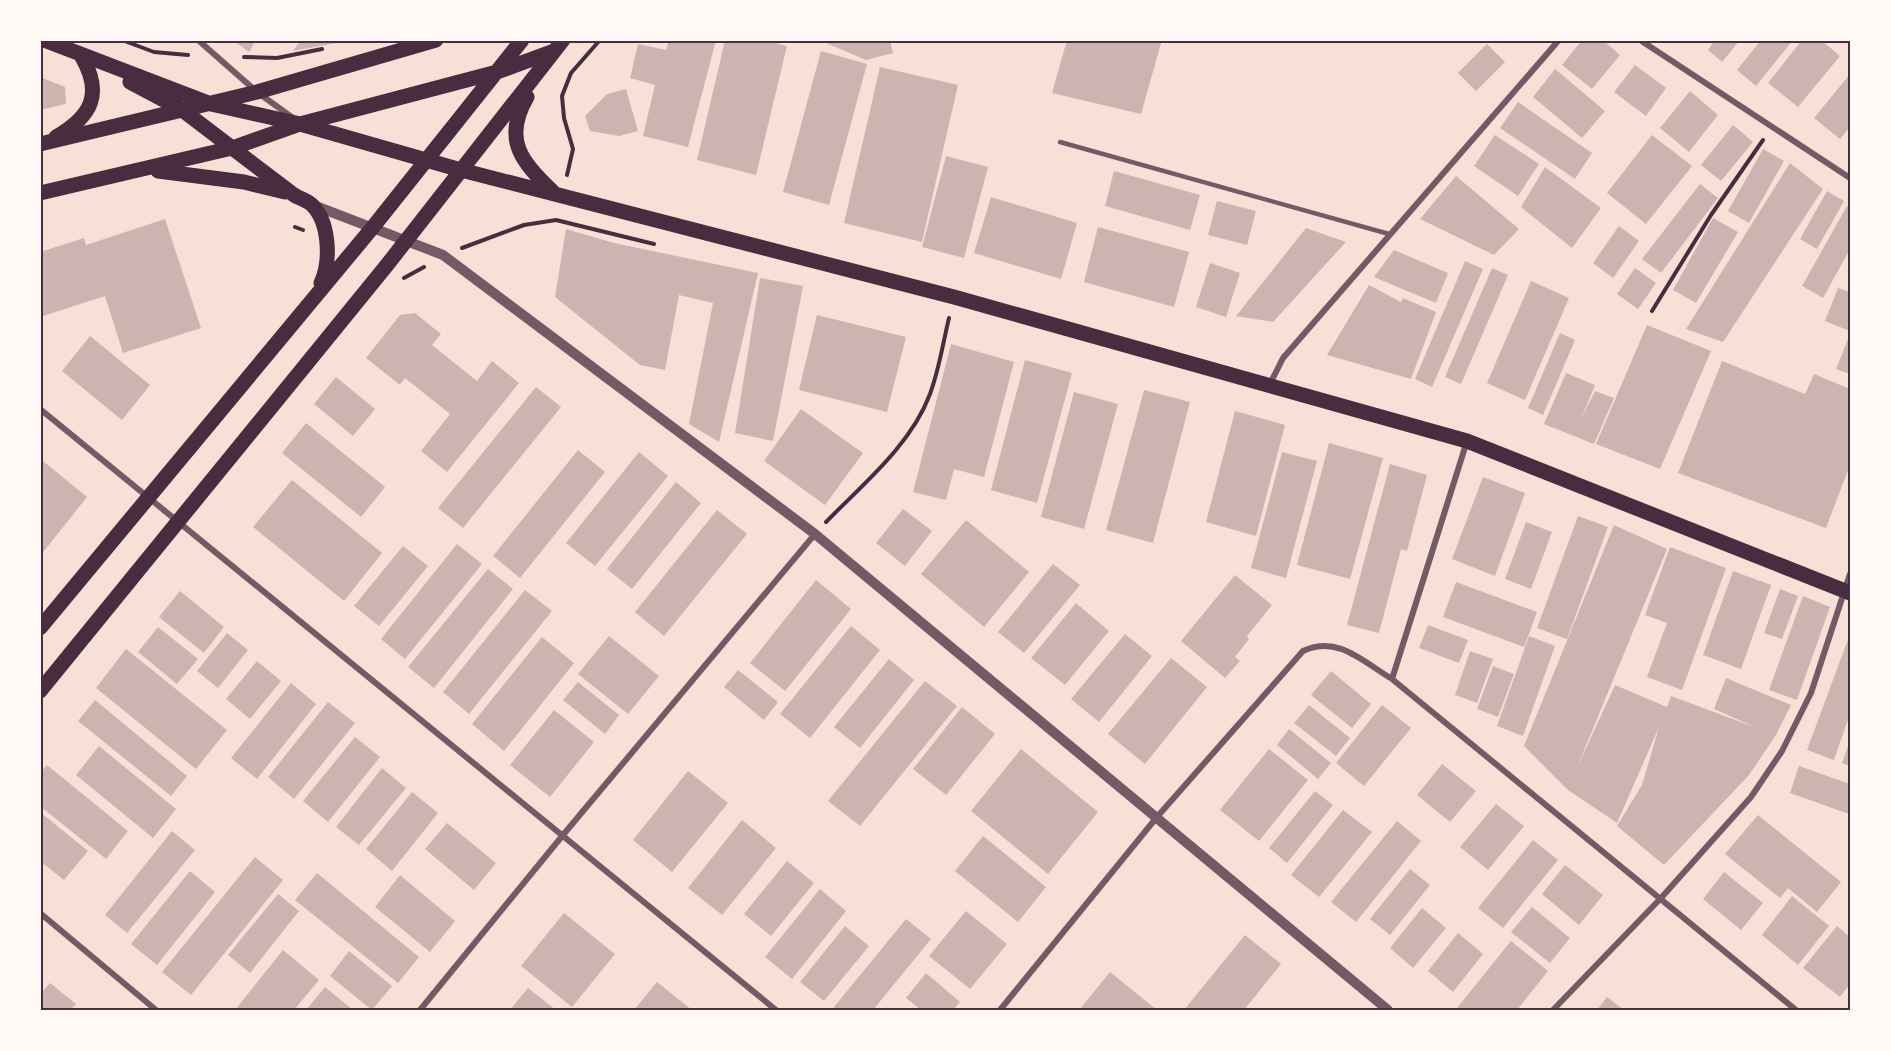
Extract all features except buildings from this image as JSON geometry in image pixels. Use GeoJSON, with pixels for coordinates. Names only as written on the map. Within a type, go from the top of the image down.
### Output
{"type":"FeatureCollection","features":[{"type":"Feature","properties":{"kind":"main road"},"geometry":{"type":"LineString","coordinates":[[45,40],[181,109],[294,195],[312,205],[322,223],[328,260],[326,273],[314,296]]}},
{"type":"Feature","properties":{"kind":"main road"},"geometry":{"type":"LineString","coordinates":[[44,143],[257,92],[436,40]]}},
{"type":"Feature","properties":{"kind":"main road"},"geometry":{"type":"LineString","coordinates":[[40,628],[150,499],[314,296],[373,227],[522,40]]}},
{"type":"Feature","properties":{"kind":"main road"},"geometry":{"type":"LineString","coordinates":[[40,194],[232,148],[300,124],[497,72],[558,46]]}},
{"type":"Feature","properties":{"kind":"main road"},"geometry":{"type":"LineString","coordinates":[[558,46],[519,110],[514,133],[521,156],[558,194]]}},
{"type":"Feature","properties":{"kind":"main road"},"geometry":{"type":"LineString","coordinates":[[40,691],[180,522],[387,265],[558,46]]}},
{"type":"Feature","properties":{"kind":"main road"},"geometry":{"type":"LineString","coordinates":[[82,57],[211,104],[300,124],[461,170],[954,297],[1467,441],[1847,592]]}},
{"type":"Feature","properties":{"kind":"main road"},"geometry":{"type":"LineString","coordinates":[[44,143],[71,129],[88,109],[93,89],[93,76],[82,57]]}},
{"type":"Feature","properties":{"kind":"main road"},"geometry":{"type":"LineString","coordinates":[[133,172],[163,171],[207,176],[294,195]]}},
{"type":"Feature","properties":{"kind":"street"},"geometry":{"type":"LineString","coordinates":[[198,40],[257,92],[300,124]]}},
{"type":"Feature","properties":{"kind":"street"},"geometry":{"type":"LineString","coordinates":[[1270,384],[1283,358],[1559,40]]}},
{"type":"Feature","properties":{"kind":"street"},"geometry":{"type":"LineString","coordinates":[[1640,40],[1851,178]]}},
{"type":"Feature","properties":{"kind":"street"},"geometry":{"type":"LineString","coordinates":[[312,205],[443,255],[815,534],[1388,1011]]}},
{"type":"Feature","properties":{"kind":"street"},"geometry":{"type":"LineString","coordinates":[[40,410],[776,1011]]}},
{"type":"Feature","properties":{"kind":"street"},"geometry":{"type":"LineString","coordinates":[[1392,679],[1467,441]]}},
{"type":"Feature","properties":{"kind":"street"},"geometry":{"type":"LineString","coordinates":[[420,1011],[563,835],[815,534]]}},
{"type":"Feature","properties":{"kind":"street"},"geometry":{"type":"LineString","coordinates":[[1553,1011],[1661,898],[1751,796],[1782,751],[1811,693],[1847,592],[1851,574]]}},
{"type":"Feature","properties":{"kind":"street"},"geometry":{"type":"LineString","coordinates":[[1000,1011],[1157,817],[1303,651],[1319,644],[1338,646],[1392,679],[1796,1011]]}},
{"type":"Feature","properties":{"kind":"street"},"geometry":{"type":"LineString","coordinates":[[40,913],[156,1011]]}},
{"type":"Feature","properties":{"kind":"lane"},"geometry":{"type":"LineString","coordinates":[[1060,142],[1389,234]]}},
{"type":"Feature","properties":{"kind":"path"},"geometry":{"type":"LineString","coordinates":[[122,40],[154,52],[217,57],[277,58],[329,47]]}},
{"type":"Feature","properties":{"kind":"path"},"geometry":{"type":"LineString","coordinates":[[556,220],[558,194],[573,149],[564,118],[562,96],[571,73],[600,40]]}},
{"type":"Feature","properties":{"kind":"path"},"geometry":{"type":"LineString","coordinates":[[1652,311],[1711,215],[1773,126]]}},
{"type":"Feature","properties":{"kind":"path"},"geometry":{"type":"LineString","coordinates":[[387,265],[405,279],[443,255],[524,225],[556,220],[657,245]]}},
{"type":"Feature","properties":{"kind":"path"},"geometry":{"type":"LineString","coordinates":[[295,227],[326,238]]}},
{"type":"Feature","properties":{"kind":"path"},"geometry":{"type":"LineString","coordinates":[[815,534],[881,466],[919,418],[930,393],[954,297]]}}]}
